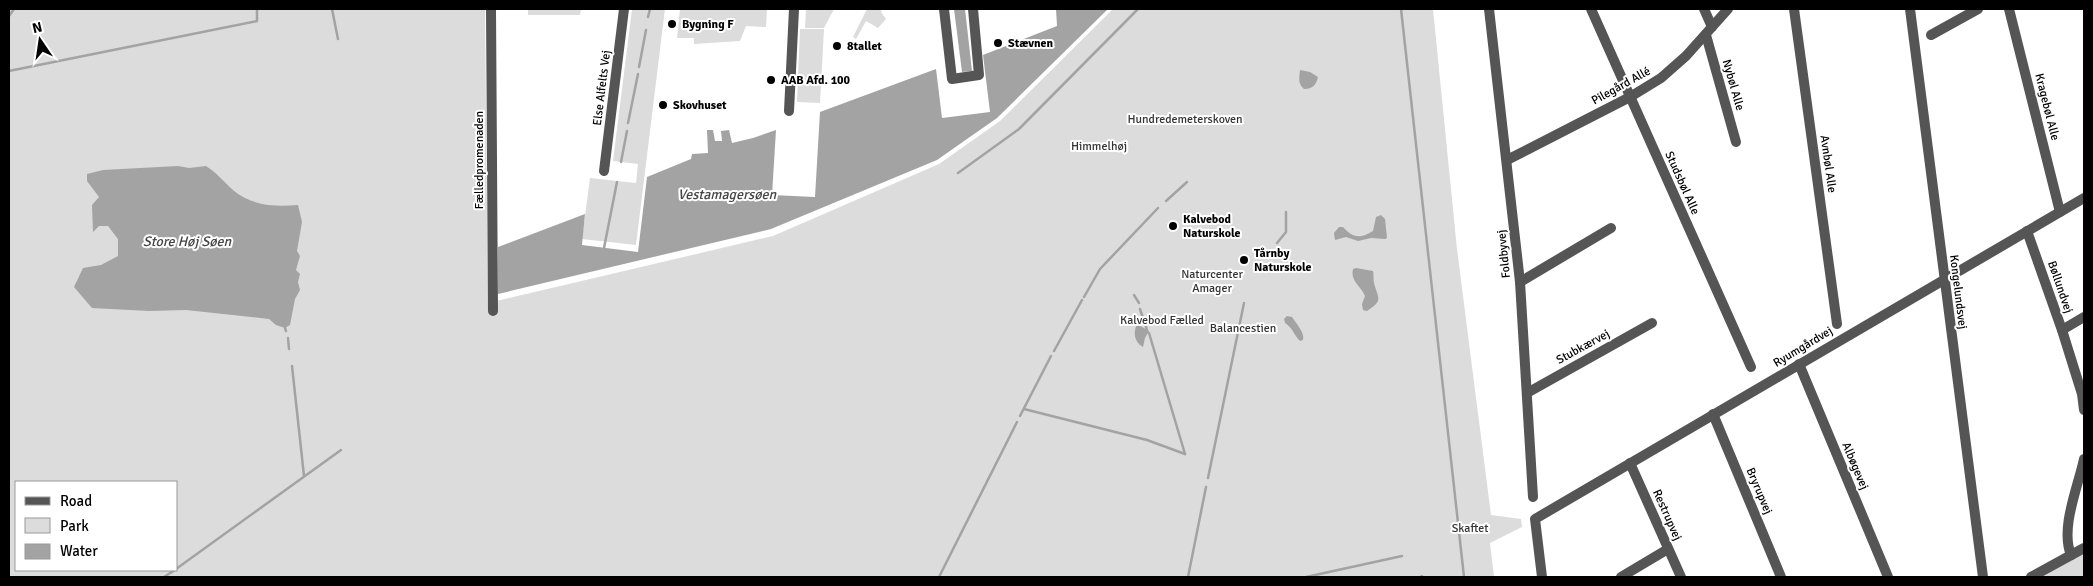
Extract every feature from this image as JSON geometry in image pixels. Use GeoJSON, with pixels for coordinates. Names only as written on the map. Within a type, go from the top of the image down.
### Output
{"type":"FeatureCollection","features":[{"type":"Feature","properties":{"kind":"street","name":"Fælledpromenaden"},"geometry":{"type":"LineString","coordinates":[[491,9],[493,311]]}},
{"type":"Feature","properties":{"kind":"street","name":"Else Alfelts Vej"},"geometry":{"type":"LineString","coordinates":[[604,171],[624,9]]}},
{"type":"Feature","properties":{"kind":"street"},"geometry":{"type":"LineString","coordinates":[[789,111],[794,9]]}},
{"type":"Feature","properties":{"kind":"street"},"geometry":{"type":"LineString","coordinates":[[944,9],[952,79],[979,75],[973,9]]}},
{"type":"Feature","properties":{"kind":"street","name":"Foldbyvej"},"geometry":{"type":"LineString","coordinates":[[1489,9],[1520,282],[1533,497]]}},
{"type":"Feature","properties":{"kind":"street","name":"Studsbøl Alle"},"geometry":{"type":"LineString","coordinates":[[1590,9],[1751,367]]}},
{"type":"Feature","properties":{"kind":"street","name":"Nybøl Alle"},"geometry":{"type":"LineString","coordinates":[[1704,9],[1736,142]]}},
{"type":"Feature","properties":{"kind":"street","name":"Pilegård Allé"},"geometry":{"type":"LineString","coordinates":[[1507,160],[1630,97],[1661,78],[1686,56],[1728,9]]}},
{"type":"Feature","properties":{"kind":"street","name":"Avnbøl Alle"},"geometry":{"type":"LineString","coordinates":[[1794,9],[1837,324]]}},
{"type":"Feature","properties":{"kind":"street","name":"Kongelundsvej"},"geometry":{"type":"LineString","coordinates":[[1910,9],[1983,577]]}},
{"type":"Feature","properties":{"kind":"street"},"geometry":{"type":"LineString","coordinates":[[1931,35],[1978,9]]}},
{"type":"Feature","properties":{"kind":"street","name":"Kragebøl Alle"},"geometry":{"type":"LineString","coordinates":[[2009,9],[2060,212]]}},
{"type":"Feature","properties":{"kind":"street","name":"Ryumgårdvej"},"geometry":{"type":"LineString","coordinates":[[1542,577],[1534,519],[2084,198]]}},
{"type":"Feature","properties":{"kind":"street"},"geometry":{"type":"LineString","coordinates":[[1520,282],[1611,228]]}},
{"type":"Feature","properties":{"kind":"street","name":"Bøllundvej"},"geometry":{"type":"LineString","coordinates":[[2027,231],[2062,330],[2082,394],[2084,410]]}},
{"type":"Feature","properties":{"kind":"street"},"geometry":{"type":"LineString","coordinates":[[2062,330],[2084,317]]}},
{"type":"Feature","properties":{"kind":"street","name":"Stubkærvej"},"geometry":{"type":"LineString","coordinates":[[1527,393],[1652,323]]}},
{"type":"Feature","properties":{"kind":"street","name":"Albøgevej"},"geometry":{"type":"LineString","coordinates":[[1799,364],[1888,577]]}},
{"type":"Feature","properties":{"kind":"street","name":"Bryrupvej"},"geometry":{"type":"LineString","coordinates":[[1713,414],[1781,577]]}},
{"type":"Feature","properties":{"kind":"street"},"geometry":{"type":"LineString","coordinates":[[2071,555],[2067,542],[2070,511],[2084,460]]}},
{"type":"Feature","properties":{"kind":"street","name":"Restrupvej"},"geometry":{"type":"LineString","coordinates":[[1630,463],[1680,577]]}},
{"type":"Feature","properties":{"kind":"street"},"geometry":{"type":"LineString","coordinates":[[2031,577],[2084,548]]}},
{"type":"Feature","properties":{"kind":"street"},"geometry":{"type":"LineString","coordinates":[[1620,577],[1668,549]]}},
{"type":"Feature","properties":{"kind":"green space","name":"Kalvebod Fælled"},"geometry":{"type":"Polygon","coordinates":[[[9,9],[485,9],[488,303],[773,236],[939,164],[1000,121],[1113,9],[1433,9],[1457,249],[1491,515],[1521,519],[1522,527],[1490,543],[1494,577],[9,577],[9,9]]]}},
{"type":"Feature","properties":{"kind":"green space"},"geometry":{"type":"Polygon","coordinates":[[[528,9],[581,9],[580,15],[528,15],[528,9]]]}},
{"type":"Feature","properties":{"kind":"green space"},"geometry":{"type":"Polygon","coordinates":[[[632,9],[665,9],[636,245],[582,239],[590,178],[636,183],[638,164],[613,161],[632,9]]]}},
{"type":"Feature","properties":{"kind":"green space"},"geometry":{"type":"Polygon","coordinates":[[[680,9],[767,9],[766,27],[746,26],[740,41],[694,44],[694,38],[677,38],[680,9]]]}},
{"type":"Feature","properties":{"kind":"green space"},"geometry":{"type":"Polygon","coordinates":[[[806,9],[834,9],[824,28],[805,28],[806,9]]]}},
{"type":"Feature","properties":{"kind":"green space"},"geometry":{"type":"Polygon","coordinates":[[[867,9],[882,9],[881,12],[886,19],[878,28],[866,21],[856,39],[853,37],[867,9]]]}},
{"type":"Feature","properties":{"kind":"green space"},"geometry":{"type":"Polygon","coordinates":[[[800,29],[824,29],[820,103],[797,102],[800,29]]]}},
{"type":"Feature","properties":{"kind":"green space"},"geometry":{"type":"Polygon","coordinates":[[[2084,553],[2084,577],[2042,577],[2084,553]]]}},
{"type":"Feature","properties":{"kind":"water"},"geometry":{"type":"Polygon","coordinates":[[[954,9],[965,9],[972,71],[962,72],[954,9]]]}},
{"type":"Feature","properties":{"kind":"water","name":"Vestamagersøen"},"geometry":{"type":"Polygon","coordinates":[[[1056,9],[1108,9],[997,118],[937,160],[771,229],[498,294],[498,247],[585,214],[582,245],[638,252],[647,177],[691,159],[692,154],[708,153],[707,130],[713,130],[715,141],[722,141],[721,131],[729,130],[732,143],[776,130],[772,195],[815,197],[820,112],[936,69],[942,118],[990,112],[983,55],[1057,26],[1056,9]]]}},
{"type":"Feature","properties":{"kind":"water"},"geometry":{"type":"Polygon","coordinates":[[[1300,70],[1310,72],[1318,77],[1314,86],[1307,89],[1302,87],[1299,81],[1300,70]]]}},
{"type":"Feature","properties":{"kind":"water","name":"Store Høj Søen"},"geometry":{"type":"Polygon","coordinates":[[[178,166],[189,168],[206,166],[233,190],[256,202],[281,206],[298,205],[302,222],[297,251],[300,256],[296,270],[300,274],[298,282],[300,290],[295,299],[290,325],[285,328],[276,325],[269,319],[186,310],[149,311],[92,308],[74,287],[83,268],[101,265],[118,256],[118,239],[108,226],[99,226],[93,232],[92,205],[99,197],[87,181],[87,174],[103,170],[178,166]]]}},
{"type":"Feature","properties":{"kind":"water"},"geometry":{"type":"Polygon","coordinates":[[[1381,215],[1385,219],[1387,238],[1371,238],[1358,241],[1346,237],[1335,240],[1334,233],[1339,227],[1343,227],[1357,236],[1368,234],[1373,231],[1376,217],[1381,215]]]}},
{"type":"Feature","properties":{"kind":"water"},"geometry":{"type":"Polygon","coordinates":[[[1353,269],[1373,271],[1378,302],[1367,311],[1363,310],[1362,304],[1365,296],[1353,277],[1353,269]]]}},
{"type":"Feature","properties":{"kind":"water"},"geometry":{"type":"Polygon","coordinates":[[[1287,316],[1292,317],[1298,325],[1303,334],[1303,340],[1300,341],[1285,323],[1284,319],[1287,316]]]}},
{"type":"Feature","properties":{"kind":"water"},"geometry":{"type":"Polygon","coordinates":[[[1137,324],[1149,331],[1143,347],[1135,337],[1137,324]]]}},
{"type":"Feature","properties":{"kind":"waterway"},"geometry":{"type":"LineString","coordinates":[[9,16],[14,9]]}},
{"type":"Feature","properties":{"kind":"waterway"},"geometry":{"type":"LineString","coordinates":[[9,71],[257,21],[257,9]]}},
{"type":"Feature","properties":{"kind":"waterway"},"geometry":{"type":"LineString","coordinates":[[332,9],[338,39]]}},
{"type":"Feature","properties":{"kind":"waterway"},"geometry":{"type":"LineString","coordinates":[[648,17],[650,9]]}},
{"type":"Feature","properties":{"kind":"waterway"},"geometry":{"type":"LineString","coordinates":[[958,173],[1019,129],[1138,9]]}},
{"type":"Feature","properties":{"kind":"waterway"},"geometry":{"type":"LineString","coordinates":[[1401,9],[1464,577]]}},
{"type":"Feature","properties":{"kind":"waterway"},"geometry":{"type":"LineString","coordinates":[[639,67],[646,30]]}},
{"type":"Feature","properties":{"kind":"waterway"},"geometry":{"type":"LineString","coordinates":[[628,123],[638,74]]}},
{"type":"Feature","properties":{"kind":"waterway"},"geometry":{"type":"LineString","coordinates":[[621,162],[627,131]]}},
{"type":"Feature","properties":{"kind":"waterway"},"geometry":{"type":"LineString","coordinates":[[604,248],[617,182]]}},
{"type":"Feature","properties":{"kind":"waterway"},"geometry":{"type":"LineString","coordinates":[[1166,201],[1187,182]]}},
{"type":"Feature","properties":{"kind":"waterway"},"geometry":{"type":"LineString","coordinates":[[1084,297],[1100,269],[1158,208]]}},
{"type":"Feature","properties":{"kind":"waterway"},"geometry":{"type":"LineString","coordinates":[[1277,243],[1286,232],[1286,212]]}},
{"type":"Feature","properties":{"kind":"waterway"},"geometry":{"type":"LineString","coordinates":[[1134,295],[1139,303]]}},
{"type":"Feature","properties":{"kind":"waterway"},"geometry":{"type":"LineString","coordinates":[[1054,351],[1082,300]]}},
{"type":"Feature","properties":{"kind":"waterway"},"geometry":{"type":"LineString","coordinates":[[1208,478],[1244,303]]}},
{"type":"Feature","properties":{"kind":"waterway"},"geometry":{"type":"LineString","coordinates":[[1140,309],[1147,330]]}},
{"type":"Feature","properties":{"kind":"waterway"},"geometry":{"type":"LineString","coordinates":[[1149,333],[1185,454]]}},
{"type":"Feature","properties":{"kind":"waterway"},"geometry":{"type":"LineString","coordinates":[[288,338],[289,349]]}},
{"type":"Feature","properties":{"kind":"waterway"},"geometry":{"type":"LineString","coordinates":[[1020,416],[1051,356]]}},
{"type":"Feature","properties":{"kind":"waterway"},"geometry":{"type":"LineString","coordinates":[[292,366],[304,476]]}},
{"type":"Feature","properties":{"kind":"waterway"},"geometry":{"type":"LineString","coordinates":[[1024,409],[1147,440],[1185,454]]}},
{"type":"Feature","properties":{"kind":"waterway"},"geometry":{"type":"LineString","coordinates":[[939,577],[1017,422]]}},
{"type":"Feature","properties":{"kind":"waterway"},"geometry":{"type":"LineString","coordinates":[[178,568],[341,450]]}},
{"type":"Feature","properties":{"kind":"waterway"},"geometry":{"type":"LineString","coordinates":[[1188,577],[1206,487]]}},
{"type":"Feature","properties":{"kind":"waterway"},"geometry":{"type":"LineString","coordinates":[[1306,577],[1402,556]]}},
{"type":"Feature","properties":{"kind":"waterway"},"geometry":{"type":"LineString","coordinates":[[164,577],[173,571]]}},
{"type":"Feature","properties":{"kind":"place","name":"Bygning F"},"geometry":{"type":"Point","coordinates":[672,24]}},
{"type":"Feature","properties":{"kind":"place","name":"Stævnen"},"geometry":{"type":"Point","coordinates":[998,43]}},
{"type":"Feature","properties":{"kind":"place","name":"8tallet"},"geometry":{"type":"Point","coordinates":[837,46]}},
{"type":"Feature","properties":{"kind":"place","name":"AAB Afd. 100"},"geometry":{"type":"Point","coordinates":[771,80]}},
{"type":"Feature","properties":{"kind":"place","name":"Skovhuset"},"geometry":{"type":"Point","coordinates":[663,105]}},
{"type":"Feature","properties":{"kind":"place","name":"Kalvebod Naturskole"},"geometry":{"type":"Point","coordinates":[1173,226]}},
{"type":"Feature","properties":{"kind":"place","name":"Tårnby Naturskole"},"geometry":{"type":"Point","coordinates":[1244,260]}},
{"type":"Feature","properties":{"kind":"park label","name":"Hundredemeterskoven"},"geometry":{"type":"Point","coordinates":[1185,119]}},
{"type":"Feature","properties":{"kind":"park label","name":"Himmelhøj"},"geometry":{"type":"Point","coordinates":[1099,146]}},
{"type":"Feature","properties":{"kind":"park label","name":"Naturcenter Amager"},"geometry":{"type":"Point","coordinates":[1212,281]}},
{"type":"Feature","properties":{"kind":"park label","name":"Balancestien"},"geometry":{"type":"Point","coordinates":[1243,328]}},
{"type":"Feature","properties":{"kind":"park label","name":"Skaftet"},"geometry":{"type":"Point","coordinates":[1470,528]}}]}
